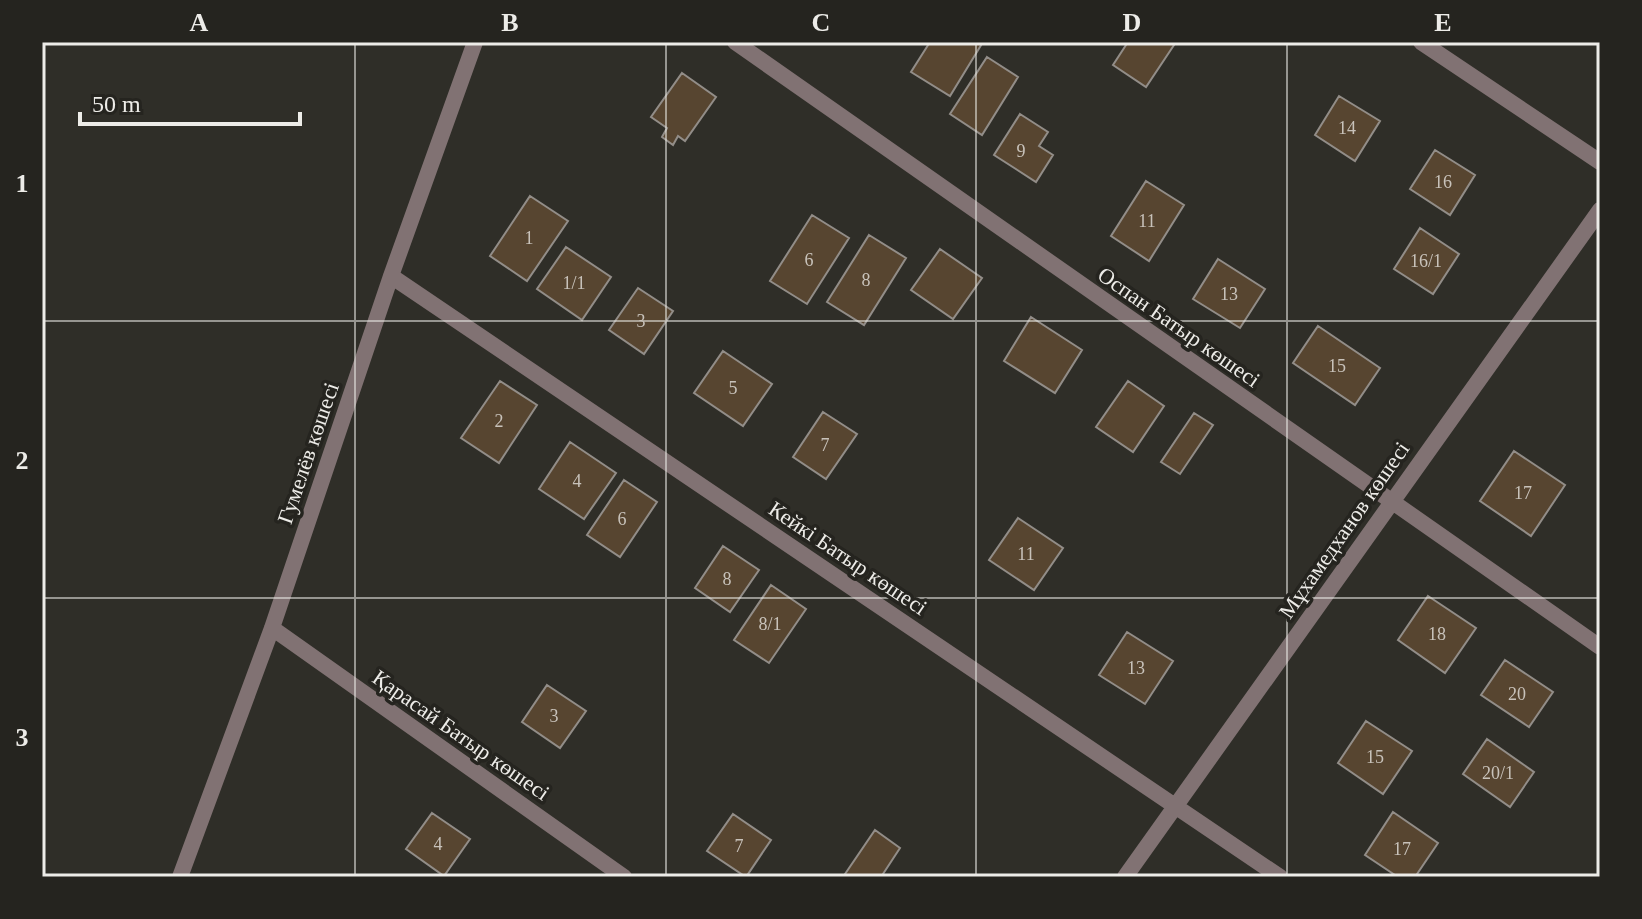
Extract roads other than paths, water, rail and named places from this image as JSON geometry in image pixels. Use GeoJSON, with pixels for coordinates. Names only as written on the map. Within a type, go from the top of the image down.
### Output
{"type":"FeatureCollection","features":[{"type":"Feature","properties":{"kind":"street","name":"Гумелёв көшесі"},"geometry":{"type":"LineString","coordinates":[[180,877],[272,628],[391,276],[475,42]]}},
{"type":"Feature","properties":{"kind":"street","name":"Оспан Батыр көшесі"},"geometry":{"type":"LineString","coordinates":[[735,42],[1600,647]]}},
{"type":"Feature","properties":{"kind":"street"},"geometry":{"type":"LineString","coordinates":[[1421,42],[1600,162]]}},
{"type":"Feature","properties":{"kind":"street","name":"Мұхамедханов көшесі"},"geometry":{"type":"LineString","coordinates":[[1125,877],[1600,210]]}},
{"type":"Feature","properties":{"kind":"street","name":"Кейкі Батыр көшесі"},"geometry":{"type":"LineString","coordinates":[[391,276],[1280,877]]}},
{"type":"Feature","properties":{"kind":"street","name":"Қарасай Батыр көшесі"},"geometry":{"type":"LineString","coordinates":[[272,628],[624,877]]}}]}
